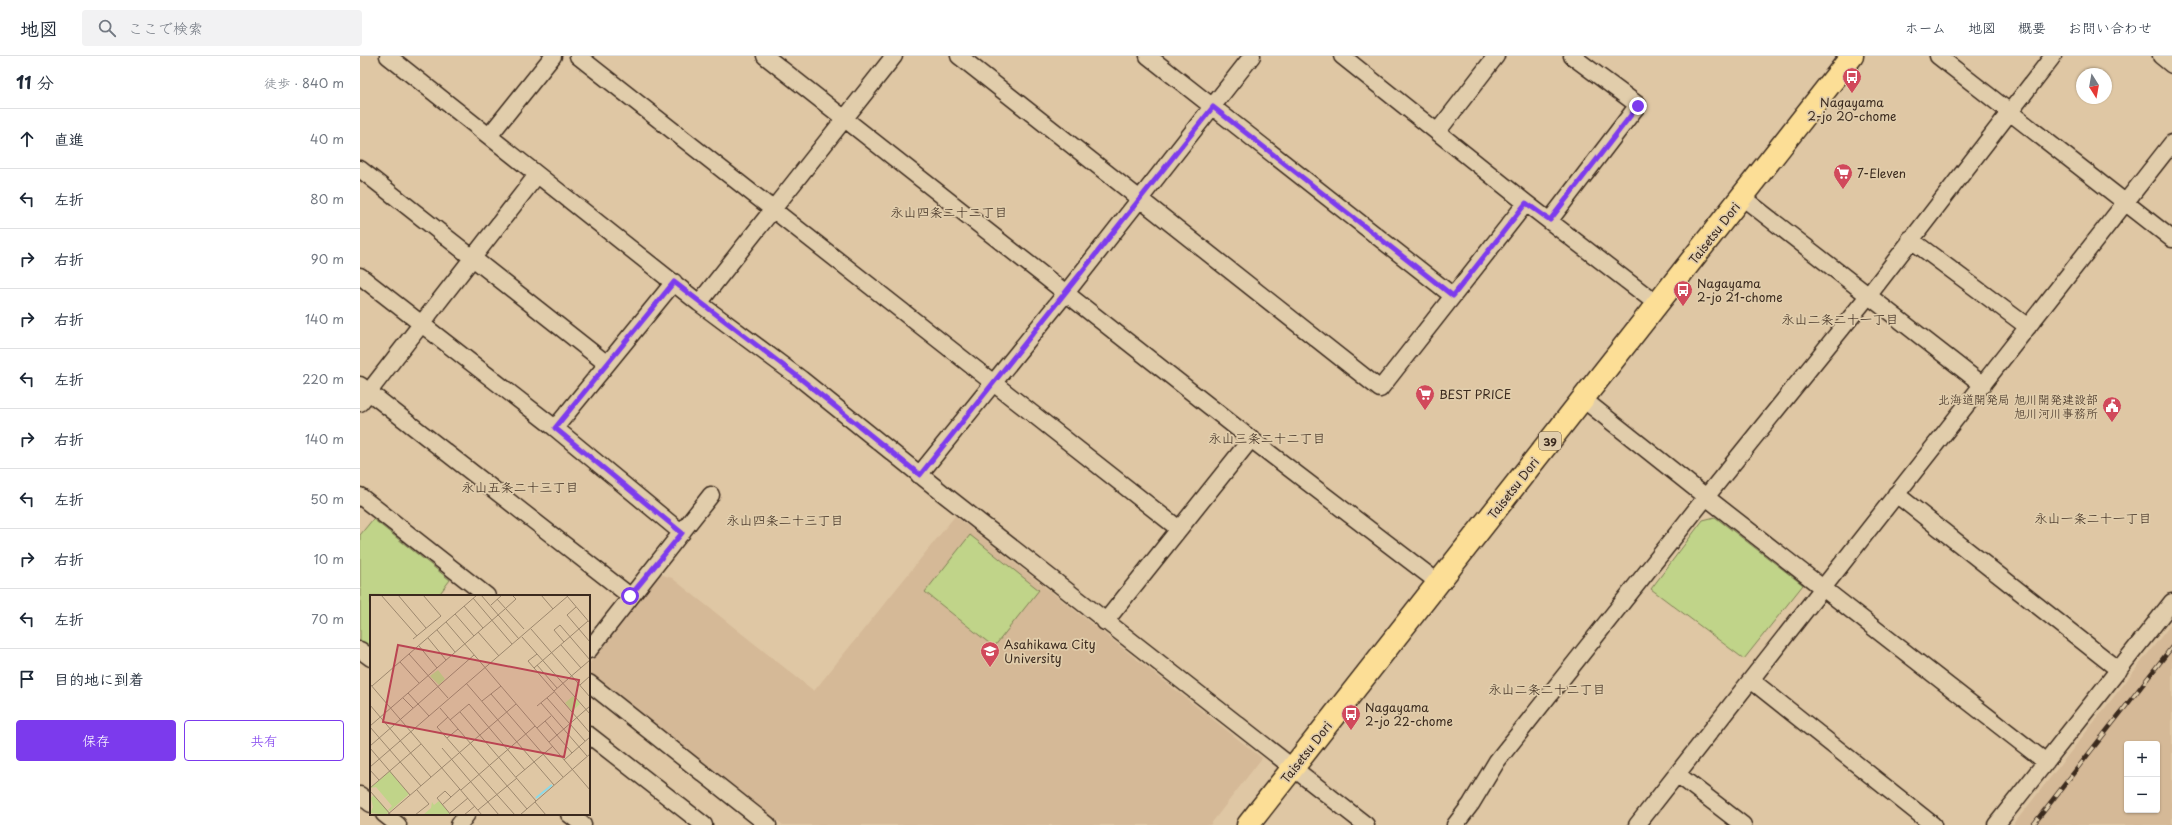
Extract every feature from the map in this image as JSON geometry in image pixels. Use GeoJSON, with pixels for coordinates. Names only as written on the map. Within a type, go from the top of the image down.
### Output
{"type":"FeatureCollection","features":[{"type":"Feature","properties":{"kind":"highway","name":"Taisetsu Dori"},"geometry":{"type":"LineString","coordinates":[[1248,825],[1742,198],[1852,56]]}},
{"type":"Feature","properties":{"kind":"street"},"geometry":{"type":"LineString","coordinates":[[388,56],[699,303],[801,379],[1105,622],[1366,825]]}},
{"type":"Feature","properties":{"kind":"street"},"geometry":{"type":"LineString","coordinates":[[489,136],[552,56]]}},
{"type":"Feature","properties":{"kind":"street"},"geometry":{"type":"LineString","coordinates":[[578,56],[1179,528]]}},
{"type":"Feature","properties":{"kind":"street"},"geometry":{"type":"LineString","coordinates":[[765,56],[1251,439],[1439,583]]}},
{"type":"Feature","properties":{"kind":"street"},"geometry":{"type":"LineString","coordinates":[[699,303],[894,56]]}},
{"type":"Feature","properties":{"kind":"street"},"geometry":{"type":"LineString","coordinates":[[959,56],[1380,389],[1526,203]]}},
{"type":"Feature","properties":{"kind":"street"},"geometry":{"type":"LineString","coordinates":[[1148,56],[1453,296]]}},
{"type":"Feature","properties":{"kind":"street"},"geometry":{"type":"LineString","coordinates":[[920,475],[994,384],[1252,56]]}},
{"type":"Feature","properties":{"kind":"street"},"geometry":{"type":"LineString","coordinates":[[1342,56],[1438,131],[1526,203],[1657,304]]}},
{"type":"Feature","properties":{"kind":"street"},"geometry":{"type":"LineString","coordinates":[[1438,131],[1496,56]]}},
{"type":"Feature","properties":{"kind":"street"},"geometry":{"type":"LineString","coordinates":[[1550,220],[1638,106],[1572,56]]}},
{"type":"Feature","properties":{"kind":"street"},"geometry":{"type":"LineString","coordinates":[[1938,56],[2172,239]]}},
{"type":"Feature","properties":{"kind":"street"},"geometry":{"type":"LineString","coordinates":[[1454,825],[1471,804],[1497,761],[1706,497],[1868,296],[1910,239],[2053,56]]}},
{"type":"Feature","properties":{"kind":"street"},"geometry":{"type":"LineString","coordinates":[[2161,56],[2172,65]]}},
{"type":"Feature","properties":{"kind":"street"},"geometry":{"type":"LineString","coordinates":[[1637,825],[2172,143]]}},
{"type":"Feature","properties":{"kind":"street"},"geometry":{"type":"LineString","coordinates":[[360,169],[607,364]]}},
{"type":"Feature","properties":{"kind":"street"},"geometry":{"type":"LineString","coordinates":[[538,175],[421,325],[363,393],[630,596]]}},
{"type":"Feature","properties":{"kind":"street"},"geometry":{"type":"LineString","coordinates":[[1742,198],[1983,384]]}},
{"type":"Feature","properties":{"kind":"street"},"geometry":{"type":"LineString","coordinates":[[1910,239],[2028,327]]}},
{"type":"Feature","properties":{"kind":"street"},"geometry":{"type":"LineString","coordinates":[[360,276],[555,428],[682,533]]}},
{"type":"Feature","properties":{"kind":"street"},"geometry":{"type":"LineString","coordinates":[[555,428],[674,282]]}},
{"type":"Feature","properties":{"kind":"street"},"geometry":{"type":"LineString","coordinates":[[1583,399],[1706,497],[2046,762]]}},
{"type":"Feature","properties":{"kind":"street"},"geometry":{"type":"LineString","coordinates":[[1105,622],[1251,439]]}},
{"type":"Feature","properties":{"kind":"street"},"geometry":{"type":"LineString","coordinates":[[1896,494],[2119,670]]}},
{"type":"Feature","properties":{"kind":"street"},"geometry":{"type":"LineString","coordinates":[[590,649],[711,495]]}},
{"type":"Feature","properties":{"kind":"street"},"geometry":{"type":"LineString","coordinates":[[360,496],[486,595]]}},
{"type":"Feature","properties":{"kind":"street"},"geometry":{"type":"LineString","coordinates":[[1996,825],[2172,602]]}},
{"type":"Feature","properties":{"kind":"street"},"geometry":{"type":"LineString","coordinates":[[360,650],[370,657]]}},
{"type":"Feature","properties":{"kind":"street"},"geometry":{"type":"LineString","coordinates":[[1751,680],[1934,825]]}},
{"type":"Feature","properties":{"kind":"street"},"geometry":{"type":"LineString","coordinates":[[590,684],[768,825]]}},
{"type":"Feature","properties":{"kind":"street"},"geometry":{"type":"LineString","coordinates":[[590,736],[704,825]]}},
{"type":"Feature","properties":{"kind":"street"},"geometry":{"type":"LineString","coordinates":[[1677,774],[1743,825]]}},
{"type":"Feature","properties":{"kind":"street"},"geometry":{"type":"LineString","coordinates":[[360,795],[370,803]]}},
{"type":"Feature","properties":{"kind":"street"},"geometry":{"type":"LineString","coordinates":[[385,815],[398,825]]}},
{"type":"Feature","properties":{"kind":"street"},"geometry":{"type":"LineString","coordinates":[[458,825],[466,815]]}},
{"type":"Feature","properties":{"kind":"shaded area","name":"Asahikawa City University"},"geometry":{"type":"Polygon","coordinates":[[[955,516],[1262,758],[1210,825],[783,825],[590,674],[590,663],[660,574],[672,578],[814,691],[955,516]]]}},
{"type":"Feature","properties":{"kind":"shaded area"},"geometry":{"type":"Polygon","coordinates":[[[2172,623],[2172,825],[2013,825],[2172,623]]]}},
{"type":"Feature","properties":{"kind":"green space"},"geometry":{"type":"Polygon","coordinates":[[[1715,517],[1803,585],[1744,659],[1651,589],[1703,520],[1715,517]]]}},
{"type":"Feature","properties":{"kind":"green space"},"geometry":{"type":"Polygon","coordinates":[[[373,519],[450,580],[439,595],[370,595],[370,648],[360,640],[360,535],[373,519]]]}},
{"type":"Feature","properties":{"kind":"green space"},"geometry":{"type":"Polygon","coordinates":[[[970,535],[1039,590],[994,647],[925,592],[970,535]]]}},
{"type":"Feature","properties":{"kind":"railway"},"geometry":{"type":"LineString","coordinates":[[2033,825],[2172,647]]}},
{"type":"Feature","properties":{"kind":"place","name":"Nagayama 2-jo 20-chome"},"geometry":{"type":"Point","coordinates":[1852,94]}},
{"type":"Feature","properties":{"kind":"place","name":"7-Eleven"},"geometry":{"type":"Point","coordinates":[1843,190]}},
{"type":"Feature","properties":{"kind":"place","name":"Nagayama 2-jo 21-chome"},"geometry":{"type":"Point","coordinates":[1683,307]}},
{"type":"Feature","properties":{"kind":"place","name":"BEST PRICE"},"geometry":{"type":"Point","coordinates":[1425,411]}},
{"type":"Feature","properties":{"kind":"place","name":"北海道開発局 旭川開発建設部 旭川河川事務所"},"geometry":{"type":"Point","coordinates":[2112,423]}},
{"type":"Feature","properties":{"kind":"place","name":"Asahikawa City University"},"geometry":{"type":"Point","coordinates":[990,668]}},
{"type":"Feature","properties":{"kind":"place","name":"Nagayama 2-jo 22-chome"},"geometry":{"type":"Point","coordinates":[1351,731]}},
{"type":"Feature","properties":{"kind":"district","name":"永山四条二十二丁目"},"geometry":{"type":"Point","coordinates":[949,211]}},
{"type":"Feature","properties":{"kind":"district","name":"永山二条二十一丁目"},"geometry":{"type":"Point","coordinates":[1840,318]}},
{"type":"Feature","properties":{"kind":"district","name":"永山三条二十二丁目"},"geometry":{"type":"Point","coordinates":[1267,437]}},
{"type":"Feature","properties":{"kind":"district","name":"永山五条二十三丁目"},"geometry":{"type":"Point","coordinates":[520,486]}},
{"type":"Feature","properties":{"kind":"district","name":"永山一条二十一丁目"},"geometry":{"type":"Point","coordinates":[2093,517]}},
{"type":"Feature","properties":{"kind":"district","name":"永山四条二十三丁目"},"geometry":{"type":"Point","coordinates":[785,519]}},
{"type":"Feature","properties":{"kind":"district","name":"永山二条二十二丁目"},"geometry":{"type":"Point","coordinates":[1547,688]}},
{"type":"Feature","properties":{"kind":"route"},"geometry":{"type":"LineString","coordinates":[[630,596],[682,533],[555,428],[674,282],[699,303],[801,379],[920,475],[994,384],[1213,107],[1453,296],[1526,203],[1550,220],[1638,106]]}}]}
